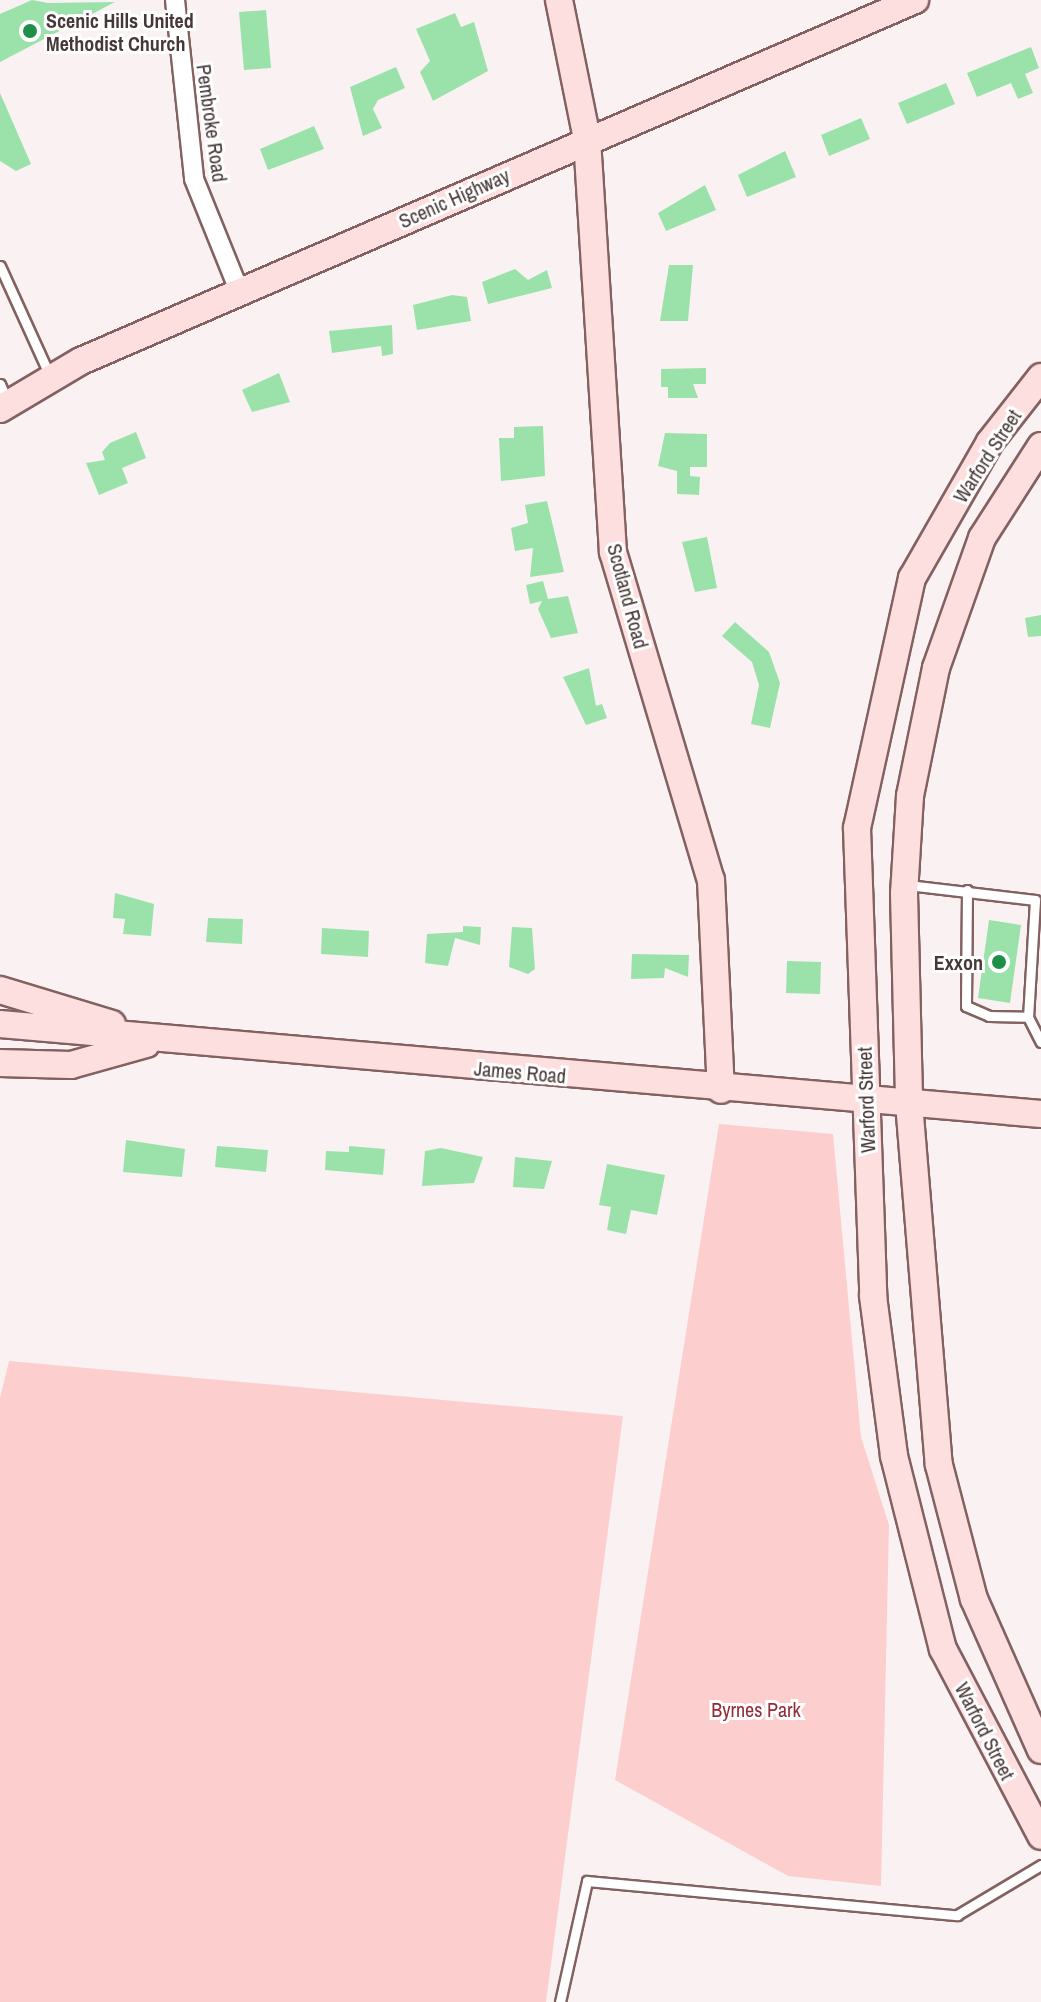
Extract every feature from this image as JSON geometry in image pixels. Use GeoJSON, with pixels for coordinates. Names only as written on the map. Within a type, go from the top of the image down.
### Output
{"type":"FeatureCollection","features":[{"type":"Feature","properties":{"kind":"main road","name":"Scotland Road"},"geometry":{"type":"LineString","coordinates":[[559,0],[587,139],[613,552],[711,880],[721,1090]]}},
{"type":"Feature","properties":{"kind":"main road","name":"Scenic Highway"},"geometry":{"type":"LineString","coordinates":[[3,399],[587,139],[915,0]]}},
{"type":"Feature","properties":{"kind":"main road","name":"Warford Street"},"geometry":{"type":"LineString","coordinates":[[1041,377],[990,442],[912,578],[857,828],[873,1296],[894,1456],[943,1649],[1041,1836]]}},
{"type":"Feature","properties":{"kind":"main road","name":"Warford Street"},"geometry":{"type":"LineString","coordinates":[[1041,446],[982,538],[936,668],[910,796],[904,884],[909,1103],[939,1465],[974,1599],[1041,1750]]}},
{"type":"Feature","properties":{"kind":"main road"},"geometry":{"type":"LineString","coordinates":[[0,990],[161,1040]]}},
{"type":"Feature","properties":{"kind":"main road","name":"James Road"},"geometry":{"type":"LineString","coordinates":[[0,1024],[721,1090],[865,1097],[1041,1114]]}},
{"type":"Feature","properties":{"kind":"main road"},"geometry":{"type":"LineString","coordinates":[[0,1063],[71,1065],[161,1040]]}},
{"type":"Feature","properties":{"kind":"street","name":"Pembroke Road"},"geometry":{"type":"LineString","coordinates":[[175,0],[194,179],[240,293]]}},
{"type":"Feature","properties":{"kind":"lane"},"geometry":{"type":"LineString","coordinates":[[0,266],[51,379]]}},
{"type":"Feature","properties":{"kind":"lane"},"geometry":{"type":"LineString","coordinates":[[904,884],[1035,900],[1028,1017],[1041,1042]]}},
{"type":"Feature","properties":{"kind":"lane"},"geometry":{"type":"LineString","coordinates":[[967,890],[966,1006],[989,1016],[1028,1017]]}},
{"type":"Feature","properties":{"kind":"lane"},"geometry":{"type":"LineString","coordinates":[[560,2002],[587,1881],[957,1915],[1041,1865]]}},
{"type":"Feature","properties":{"kind":"green space","name":"Byrnes Park"},"geometry":{"type":"Polygon","coordinates":[[[719,1124],[833,1134],[861,1437],[889,1525],[881,1886],[788,1876],[615,1780],[719,1124]]]}},
{"type":"Feature","properties":{"kind":"green space"},"geometry":{"type":"Polygon","coordinates":[[[9,1361],[623,1416],[546,2002],[0,2002],[0,1398],[9,1361]]]}},
{"type":"Feature","properties":{"kind":"building","name":"Scenic Hills United Methodist Church"},"geometry":{"type":"Polygon","coordinates":[[[32,0],[48,3],[115,2],[0,62],[0,14],[32,0]]]}},
{"type":"Feature","properties":{"kind":"building"},"geometry":{"type":"Polygon","coordinates":[[[266,10],[271,68],[244,70],[239,12],[266,10]]]}},
{"type":"Feature","properties":{"kind":"building"},"geometry":{"type":"Polygon","coordinates":[[[455,13],[461,27],[474,22],[488,71],[433,101],[420,72],[430,61],[416,29],[455,13]]]}},
{"type":"Feature","properties":{"kind":"building"},"geometry":{"type":"Polygon","coordinates":[[[1031,47],[1039,68],[1025,74],[1033,93],[1018,99],[1011,83],[977,97],[967,73],[1031,47]]]}},
{"type":"Feature","properties":{"kind":"building"},"geometry":{"type":"Polygon","coordinates":[[[396,67],[405,88],[378,100],[373,109],[382,128],[363,136],[350,87],[396,67]]]}},
{"type":"Feature","properties":{"kind":"building"},"geometry":{"type":"Polygon","coordinates":[[[946,83],[955,104],[907,124],[898,103],[946,83]]]}},
{"type":"Feature","properties":{"kind":"building","name":"Scenic Hills United Methodist Church"},"geometry":{"type":"Polygon","coordinates":[[[0,93],[31,164],[16,171],[0,161],[0,93]]]}},
{"type":"Feature","properties":{"kind":"building"},"geometry":{"type":"Polygon","coordinates":[[[861,118],[870,139],[829,156],[821,135],[861,118]]]}},
{"type":"Feature","properties":{"kind":"building"},"geometry":{"type":"Polygon","coordinates":[[[314,126],[324,149],[268,170],[260,149],[314,126]]]}},
{"type":"Feature","properties":{"kind":"building"},"geometry":{"type":"Polygon","coordinates":[[[785,151],[796,177],[747,197],[738,175],[785,151]]]}},
{"type":"Feature","properties":{"kind":"building"},"geometry":{"type":"Polygon","coordinates":[[[705,185],[716,210],[666,231],[658,213],[705,185]]]}},
{"type":"Feature","properties":{"kind":"building"},"geometry":{"type":"Polygon","coordinates":[[[669,265],[693,265],[688,321],[660,321],[669,265]]]}},
{"type":"Feature","properties":{"kind":"building"},"geometry":{"type":"Polygon","coordinates":[[[515,269],[528,280],[547,270],[552,288],[488,304],[482,282],[515,269]]]}},
{"type":"Feature","properties":{"kind":"building"},"geometry":{"type":"Polygon","coordinates":[[[452,295],[467,297],[471,321],[417,330],[413,305],[452,295]]]}},
{"type":"Feature","properties":{"kind":"building"},"geometry":{"type":"Polygon","coordinates":[[[392,325],[393,354],[382,356],[381,346],[332,353],[329,331],[392,325]]]}},
{"type":"Feature","properties":{"kind":"building"},"geometry":{"type":"Polygon","coordinates":[[[706,368],[706,384],[693,384],[698,398],[668,398],[668,387],[661,387],[661,369],[706,368]]]}},
{"type":"Feature","properties":{"kind":"building"},"geometry":{"type":"Polygon","coordinates":[[[279,373],[290,402],[252,412],[242,390],[279,373]]]}},
{"type":"Feature","properties":{"kind":"building"},"geometry":{"type":"Polygon","coordinates":[[[543,426],[545,476],[501,481],[499,438],[514,438],[514,427],[543,426]]]}},
{"type":"Feature","properties":{"kind":"building"},"geometry":{"type":"Polygon","coordinates":[[[136,432],[146,458],[122,468],[128,483],[99,495],[86,463],[105,460],[102,452],[110,443],[136,432]]]}},
{"type":"Feature","properties":{"kind":"building"},"geometry":{"type":"Polygon","coordinates":[[[665,433],[707,434],[707,467],[690,467],[690,476],[700,477],[699,495],[677,494],[677,471],[658,466],[665,433]]]}},
{"type":"Feature","properties":{"kind":"building"},"geometry":{"type":"Polygon","coordinates":[[[547,501],[564,572],[530,577],[533,548],[515,551],[511,528],[528,523],[525,505],[547,501]]]}},
{"type":"Feature","properties":{"kind":"building"},"geometry":{"type":"Polygon","coordinates":[[[707,537],[717,588],[695,592],[682,542],[707,537]]]}},
{"type":"Feature","properties":{"kind":"building"},"geometry":{"type":"Polygon","coordinates":[[[543,581],[548,599],[568,596],[578,633],[551,638],[538,609],[542,601],[530,604],[526,585],[543,581]]]}},
{"type":"Feature","properties":{"kind":"building"},"geometry":{"type":"Polygon","coordinates":[[[1041,615],[1041,636],[1028,637],[1025,618],[1041,615]]]}},
{"type":"Feature","properties":{"kind":"building"},"geometry":{"type":"Polygon","coordinates":[[[735,622],[769,652],[780,683],[770,728],[751,724],[759,685],[752,662],[722,636],[735,622]]]}},
{"type":"Feature","properties":{"kind":"building"},"geometry":{"type":"Polygon","coordinates":[[[589,668],[596,706],[602,704],[607,718],[586,725],[563,677],[589,668]]]}},
{"type":"Feature","properties":{"kind":"building"},"geometry":{"type":"Polygon","coordinates":[[[115,893],[154,904],[151,936],[123,934],[125,919],[113,918],[115,893]]]}},
{"type":"Feature","properties":{"kind":"building"},"geometry":{"type":"Polygon","coordinates":[[[208,918],[243,919],[242,944],[206,942],[208,918]]]}},
{"type":"Feature","properties":{"kind":"building","name":"Exxon"},"geometry":{"type":"Polygon","coordinates":[[[989,920],[1021,925],[1010,1003],[978,998],[989,920]]]}},
{"type":"Feature","properties":{"kind":"building"},"geometry":{"type":"Polygon","coordinates":[[[463,926],[481,927],[480,945],[455,938],[448,966],[425,963],[427,934],[463,932],[463,926]]]}},
{"type":"Feature","properties":{"kind":"building"},"geometry":{"type":"Polygon","coordinates":[[[512,927],[532,928],[535,969],[528,974],[509,967],[512,927]]]}},
{"type":"Feature","properties":{"kind":"building"},"geometry":{"type":"Polygon","coordinates":[[[322,928],[369,931],[368,957],[321,954],[322,928]]]}},
{"type":"Feature","properties":{"kind":"building"},"geometry":{"type":"Polygon","coordinates":[[[632,954],[689,955],[688,977],[665,968],[664,978],[631,979],[632,954]]]}},
{"type":"Feature","properties":{"kind":"building"},"geometry":{"type":"Polygon","coordinates":[[[787,961],[821,962],[820,994],[786,993],[787,961]]]}},
{"type":"Feature","properties":{"kind":"building"},"geometry":{"type":"Polygon","coordinates":[[[126,1140],[185,1149],[182,1177],[123,1172],[126,1140]]]}},
{"type":"Feature","properties":{"kind":"building"},"geometry":{"type":"Polygon","coordinates":[[[217,1146],[268,1150],[266,1172],[215,1167],[217,1146]]]}},
{"type":"Feature","properties":{"kind":"building"},"geometry":{"type":"Polygon","coordinates":[[[349,1146],[385,1149],[383,1175],[325,1170],[326,1151],[349,1152],[349,1146]]]}},
{"type":"Feature","properties":{"kind":"building"},"geometry":{"type":"Polygon","coordinates":[[[441,1148],[483,1157],[474,1183],[422,1186],[425,1151],[441,1148]]]}},
{"type":"Feature","properties":{"kind":"building"},"geometry":{"type":"Polygon","coordinates":[[[515,1157],[552,1161],[544,1189],[513,1187],[515,1157]]]}},
{"type":"Feature","properties":{"kind":"building"},"geometry":{"type":"Polygon","coordinates":[[[607,1164],[665,1175],[657,1215],[631,1210],[626,1234],[607,1230],[611,1207],[599,1205],[607,1164]]]}},
{"type":"Feature","properties":{"kind":"place","name":"Scenic Hills United Methodist Church"},"geometry":{"type":"Point","coordinates":[30,31]}},
{"type":"Feature","properties":{"kind":"place","name":"Exxon"},"geometry":{"type":"Point","coordinates":[999,962]}}]}
